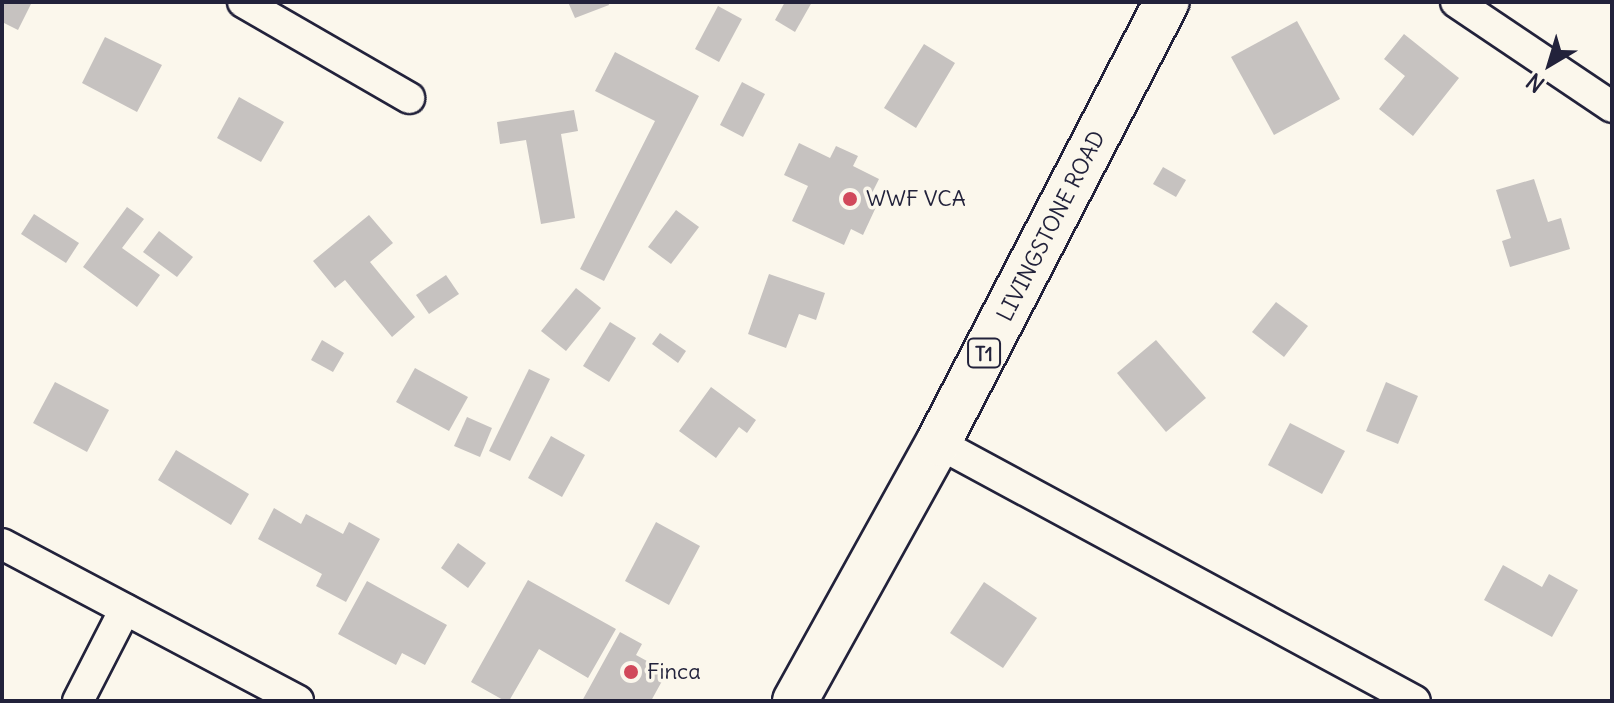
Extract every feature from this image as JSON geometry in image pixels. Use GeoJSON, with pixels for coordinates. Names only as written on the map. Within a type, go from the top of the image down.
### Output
{"type":"FeatureCollection","features":[{"type":"Feature","properties":{"kind":"highway","name":"LIVINGSTONE ROAD"},"geometry":{"type":"LineString","coordinates":[[795,701],[938,443],[1167,2]]}},
{"type":"Feature","properties":{"kind":"street"},"geometry":{"type":"LineString","coordinates":[[243,2],[409,98]]}},
{"type":"Feature","properties":{"kind":"street"},"geometry":{"type":"LineString","coordinates":[[1456,2],[1612,107]]}},
{"type":"Feature","properties":{"kind":"street"},"geometry":{"type":"LineString","coordinates":[[938,443],[1415,701]]}},
{"type":"Feature","properties":{"kind":"street"},"geometry":{"type":"LineString","coordinates":[[2,544],[298,701]]}},
{"type":"Feature","properties":{"kind":"street"},"geometry":{"type":"LineString","coordinates":[[78,701],[125,609]]}},
{"type":"Feature","properties":{"kind":"building"},"geometry":{"type":"Polygon","coordinates":[[[2,2],[32,2],[18,30],[2,22],[2,2]]]}},
{"type":"Feature","properties":{"kind":"building"},"geometry":{"type":"Polygon","coordinates":[[[568,2],[608,2],[609,5],[575,18],[568,2]]]}},
{"type":"Feature","properties":{"kind":"building"},"geometry":{"type":"Polygon","coordinates":[[[785,2],[812,2],[795,32],[775,20],[785,2]]]}},
{"type":"Feature","properties":{"kind":"building"},"geometry":{"type":"Polygon","coordinates":[[[718,6],[742,19],[719,62],[695,49],[718,6]]]}},
{"type":"Feature","properties":{"kind":"building"},"geometry":{"type":"Polygon","coordinates":[[[1297,21],[1340,99],[1274,135],[1231,57],[1297,21]]]}},
{"type":"Feature","properties":{"kind":"building"},"geometry":{"type":"Polygon","coordinates":[[[1404,34],[1459,78],[1413,136],[1379,109],[1405,76],[1384,59],[1404,34]]]}},
{"type":"Feature","properties":{"kind":"building"},"geometry":{"type":"Polygon","coordinates":[[[105,37],[162,65],[137,112],[82,83],[105,37]]]}},
{"type":"Feature","properties":{"kind":"building"},"geometry":{"type":"Polygon","coordinates":[[[924,44],[955,63],[916,128],[884,108],[924,44]]]}},
{"type":"Feature","properties":{"kind":"building"},"geometry":{"type":"Polygon","coordinates":[[[615,52],[699,96],[604,281],[580,269],[655,121],[595,91],[615,52]]]}},
{"type":"Feature","properties":{"kind":"building"},"geometry":{"type":"Polygon","coordinates":[[[742,82],[765,94],[743,137],[720,125],[742,82]]]}},
{"type":"Feature","properties":{"kind":"building"},"geometry":{"type":"Polygon","coordinates":[[[239,97],[284,122],[261,162],[217,138],[239,97]]]}},
{"type":"Feature","properties":{"kind":"building"},"geometry":{"type":"Polygon","coordinates":[[[574,110],[578,131],[561,134],[575,218],[541,224],[526,140],[500,144],[497,122],[574,110]]]}},
{"type":"Feature","properties":{"kind":"building"},"geometry":{"type":"Polygon","coordinates":[[[799,143],[830,158],[836,146],[858,156],[853,166],[879,179],[867,203],[876,207],[863,235],[851,229],[844,245],[792,221],[808,186],[784,175],[799,143]]]}},
{"type":"Feature","properties":{"kind":"building"},"geometry":{"type":"Polygon","coordinates":[[[1163,167],[1186,180],[1176,197],[1153,184],[1163,167]]]}},
{"type":"Feature","properties":{"kind":"building"},"geometry":{"type":"Polygon","coordinates":[[[1534,179],[1548,222],[1561,218],[1570,249],[1510,267],[1502,241],[1511,238],[1496,190],[1534,179]]]}},
{"type":"Feature","properties":{"kind":"building"},"geometry":{"type":"Polygon","coordinates":[[[127,207],[144,219],[122,248],[160,275],[137,307],[83,267],[127,207]]]}},
{"type":"Feature","properties":{"kind":"building"},"geometry":{"type":"Polygon","coordinates":[[[676,210],[699,227],[671,264],[648,247],[676,210]]]}},
{"type":"Feature","properties":{"kind":"building"},"geometry":{"type":"Polygon","coordinates":[[[34,214],[79,243],[66,263],[21,234],[34,214]]]}},
{"type":"Feature","properties":{"kind":"building"},"geometry":{"type":"Polygon","coordinates":[[[369,215],[393,243],[370,262],[415,317],[392,337],[345,280],[335,288],[313,261],[369,215]]]}},
{"type":"Feature","properties":{"kind":"building"},"geometry":{"type":"Polygon","coordinates":[[[159,231],[193,257],[177,277],[143,252],[159,231]]]}},
{"type":"Feature","properties":{"kind":"building"},"geometry":{"type":"Polygon","coordinates":[[[769,274],[825,293],[816,320],[799,314],[786,348],[748,334],[769,274]]]}},
{"type":"Feature","properties":{"kind":"building"},"geometry":{"type":"Polygon","coordinates":[[[446,275],[459,294],[429,314],[416,295],[446,275]]]}},
{"type":"Feature","properties":{"kind":"building"},"geometry":{"type":"Polygon","coordinates":[[[576,288],[601,308],[566,351],[541,331],[576,288]]]}},
{"type":"Feature","properties":{"kind":"building"},"geometry":{"type":"Polygon","coordinates":[[[1276,302],[1308,326],[1284,357],[1252,332],[1276,302]]]}},
{"type":"Feature","properties":{"kind":"building"},"geometry":{"type":"Polygon","coordinates":[[[610,322],[636,338],[609,382],[583,366],[610,322]]]}},
{"type":"Feature","properties":{"kind":"building"},"geometry":{"type":"Polygon","coordinates":[[[660,333],[686,351],[678,363],[652,344],[660,333]]]}},
{"type":"Feature","properties":{"kind":"building"},"geometry":{"type":"Polygon","coordinates":[[[322,340],[344,353],[333,372],[311,360],[322,340]]]}},
{"type":"Feature","properties":{"kind":"building"},"geometry":{"type":"Polygon","coordinates":[[[1156,340],[1206,398],[1166,432],[1117,373],[1156,340]]]}},
{"type":"Feature","properties":{"kind":"building"},"geometry":{"type":"Polygon","coordinates":[[[415,368],[468,397],[449,431],[396,402],[415,368]]]}},
{"type":"Feature","properties":{"kind":"building"},"geometry":{"type":"Polygon","coordinates":[[[529,369],[550,379],[510,461],[489,451],[529,369]]]}},
{"type":"Feature","properties":{"kind":"building"},"geometry":{"type":"Polygon","coordinates":[[[55,382],[109,410],[87,452],[33,423],[55,382]]]}},
{"type":"Feature","properties":{"kind":"building"},"geometry":{"type":"Polygon","coordinates":[[[1386,382],[1418,396],[1398,444],[1366,431],[1386,382]]]}},
{"type":"Feature","properties":{"kind":"building"},"geometry":{"type":"Polygon","coordinates":[[[711,387],[756,420],[747,433],[739,427],[716,458],[679,431],[711,387]]]}},
{"type":"Feature","properties":{"kind":"building"},"geometry":{"type":"Polygon","coordinates":[[[467,417],[492,428],[480,457],[454,446],[467,417]]]}},
{"type":"Feature","properties":{"kind":"building"},"geometry":{"type":"Polygon","coordinates":[[[1290,423],[1345,451],[1322,494],[1268,465],[1290,423]]]}},
{"type":"Feature","properties":{"kind":"building"},"geometry":{"type":"Polygon","coordinates":[[[551,436],[585,455],[562,497],[528,478],[551,436]]]}},
{"type":"Feature","properties":{"kind":"building"},"geometry":{"type":"Polygon","coordinates":[[[176,450],[249,494],[231,525],[158,480],[176,450]]]}},
{"type":"Feature","properties":{"kind":"building"},"geometry":{"type":"Polygon","coordinates":[[[274,508],[301,524],[306,514],[343,534],[349,522],[380,539],[346,602],[316,586],[322,574],[258,539],[274,508]]]}},
{"type":"Feature","properties":{"kind":"building"},"geometry":{"type":"Polygon","coordinates":[[[656,522],[700,546],[669,605],[625,581],[656,522]]]}},
{"type":"Feature","properties":{"kind":"building"},"geometry":{"type":"Polygon","coordinates":[[[458,543],[486,563],[468,588],[441,568],[458,543]]]}},
{"type":"Feature","properties":{"kind":"building"},"geometry":{"type":"Polygon","coordinates":[[[1503,565],[1542,587],[1549,574],[1578,590],[1552,637],[1484,600],[1503,565]]]}},
{"type":"Feature","properties":{"kind":"building"},"geometry":{"type":"Polygon","coordinates":[[[528,580],[616,629],[588,678],[539,649],[509,701],[505,701],[471,682],[528,580]]]}},
{"type":"Feature","properties":{"kind":"building"},"geometry":{"type":"Polygon","coordinates":[[[367,581],[447,625],[425,665],[402,653],[396,665],[338,634],[367,581]]]}},
{"type":"Feature","properties":{"kind":"building"},"geometry":{"type":"Polygon","coordinates":[[[984,582],[1037,618],[1003,668],[950,633],[984,582]]]}},
{"type":"Feature","properties":{"kind":"building"},"geometry":{"type":"Polygon","coordinates":[[[620,632],[642,644],[636,655],[667,672],[651,701],[582,701],[620,632]]]}},
{"type":"Feature","properties":{"kind":"place","name":"WWF VCA"},"geometry":{"type":"Point","coordinates":[850,199]}},
{"type":"Feature","properties":{"kind":"place","name":"Finca"},"geometry":{"type":"Point","coordinates":[631,672]}}]}
